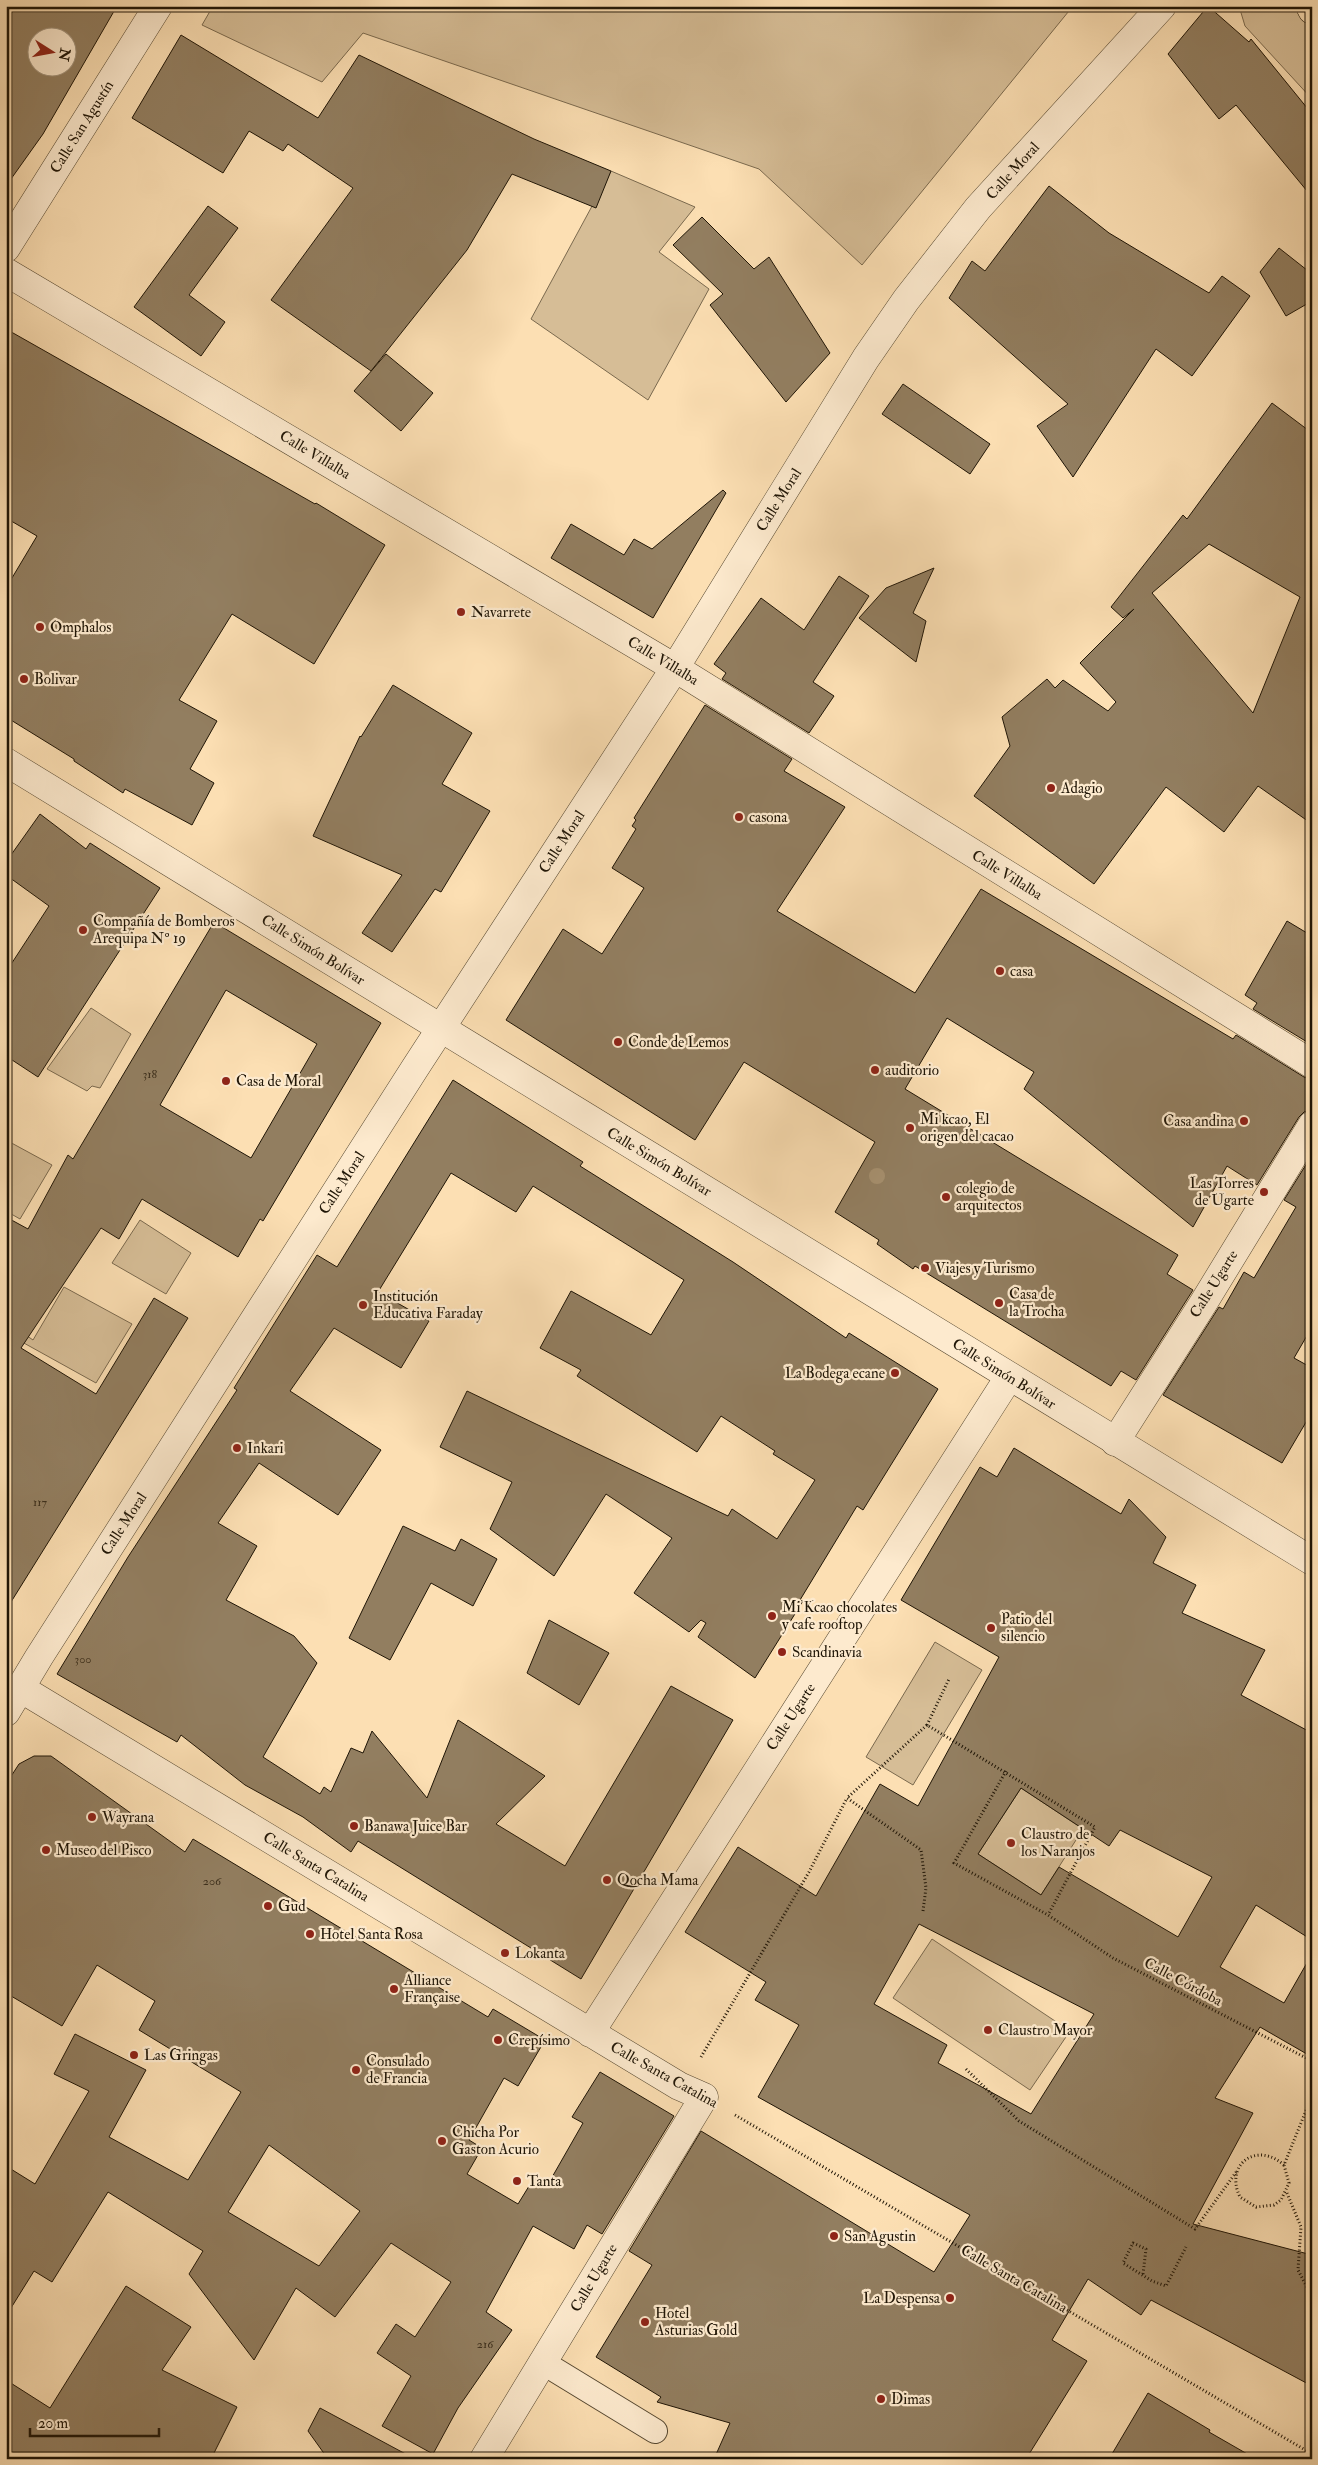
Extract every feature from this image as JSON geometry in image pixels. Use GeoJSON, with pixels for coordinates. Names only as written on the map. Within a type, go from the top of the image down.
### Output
{"type":"FeatureCollection","features":[{"type":"Feature","properties":{"kind":"main road"},"geometry":{"type":"LineString","coordinates":[[1310,6],[1312,10]]}},
{"type":"Feature","properties":{"kind":"street","name":"Calle San Agustín"},"geometry":{"type":"LineString","coordinates":[[6,248],[158,6]]}},
{"type":"Feature","properties":{"kind":"street","name":"Calle Moral"},"geometry":{"type":"LineString","coordinates":[[6,1712],[441,1029],[675,668],[866,358],[906,300],[978,208],[1162,6]]}},
{"type":"Feature","properties":{"kind":"street","name":"Calle Villalba"},"geometry":{"type":"LineString","coordinates":[[6,272],[675,668],[1312,1064]]}},
{"type":"Feature","properties":{"kind":"street","name":"Calle Simón Bolívar"},"geometry":{"type":"LineString","coordinates":[[6,762],[1312,1561]]}},
{"type":"Feature","properties":{"kind":"street","name":"Calle Ugarte"},"geometry":{"type":"LineString","coordinates":[[1115,1442],[1204,1302],[1312,1125]]}},
{"type":"Feature","properties":{"kind":"street","name":"Calle Ugarte"},"geometry":{"type":"LineString","coordinates":[[590,2033],[1009,1377]]}},
{"type":"Feature","properties":{"kind":"street","name":"Calle Santa Catalina"},"geometry":{"type":"LineString","coordinates":[[20,1688],[590,2033],[679,2086],[704,2097]]}},
{"type":"Feature","properties":{"kind":"street","name":"Calle Ugarte"},"geometry":{"type":"LineString","coordinates":[[484,2459],[704,2097]]}},
{"type":"Feature","properties":{"kind":"lane"},"geometry":{"type":"LineString","coordinates":[[542,2362],[655,2431]]}},
{"type":"Feature","properties":{"kind":"path"},"geometry":{"type":"LineString","coordinates":[[679,2086],[700,2058],[809,1872],[847,1798],[927,1725],[949,1679]]}},
{"type":"Feature","properties":{"kind":"path"},"geometry":{"type":"LineString","coordinates":[[927,1725],[1006,1771],[1095,1827],[1048,1915]]}},
{"type":"Feature","properties":{"kind":"path","name":"Calle Córdoba"},"geometry":{"type":"LineString","coordinates":[[1006,1771],[954,1863],[1048,1915],[1114,1958],[1312,2061]]}},
{"type":"Feature","properties":{"kind":"path"},"geometry":{"type":"LineString","coordinates":[[847,1798],[921,1850],[926,1888],[923,1911]]}},
{"type":"Feature","properties":{"kind":"path"},"geometry":{"type":"LineString","coordinates":[[966,2070],[1019,2121],[1195,2229],[1247,2159],[1263,2154],[1271,2156],[1284,2165]]}},
{"type":"Feature","properties":{"kind":"path"},"geometry":{"type":"LineString","coordinates":[[1237,2171],[1236,2189],[1240,2197],[1256,2207],[1274,2205],[1286,2192],[1289,2183],[1284,2165],[1312,2096]]}},
{"type":"Feature","properties":{"kind":"path","name":"Calle Santa Catalina"},"geometry":{"type":"LineString","coordinates":[[704,2097],[1312,2454]]}},
{"type":"Feature","properties":{"kind":"path"},"geometry":{"type":"LineString","coordinates":[[1286,2192],[1301,2227],[1298,2270],[1312,2297]]}},
{"type":"Feature","properties":{"kind":"path"},"geometry":{"type":"LineString","coordinates":[[1143,2274],[1146,2249],[1133,2243],[1123,2263],[1152,2281],[1166,2286],[1186,2246]]}},
{"type":"Feature","properties":{"kind":"shaded area"},"geometry":{"type":"Polygon","coordinates":[[[213,6],[1073,6],[862,265],[759,169],[363,33],[322,82],[202,25],[213,6]]]}},
{"type":"Feature","properties":{"kind":"shaded area"},"geometry":{"type":"Polygon","coordinates":[[[1239,6],[1312,6],[1312,99],[1245,26],[1239,6]]]}},
{"type":"Feature","properties":{"kind":"shaded area"},"geometry":{"type":"Polygon","coordinates":[[[611,171],[695,207],[659,252],[709,289],[648,400],[531,319],[611,171]]]}},
{"type":"Feature","properties":{"kind":"shaded area"},"geometry":{"type":"Polygon","coordinates":[[[91,1008],[131,1034],[100,1088],[92,1086],[87,1091],[47,1069],[91,1008]]]}},
{"type":"Feature","properties":{"kind":"shaded area"},"geometry":{"type":"Polygon","coordinates":[[[6,1140],[52,1165],[20,1219],[6,1211],[6,1140]]]}},
{"type":"Feature","properties":{"kind":"shaded area"},"geometry":{"type":"Polygon","coordinates":[[[140,1220],[191,1253],[166,1294],[112,1263],[140,1220]]]}},
{"type":"Feature","properties":{"kind":"shaded area"},"geometry":{"type":"Polygon","coordinates":[[[64,1287],[132,1324],[96,1383],[13,1337],[17,1329],[33,1340],[64,1287]]]}},
{"type":"Feature","properties":{"kind":"shaded area"},"geometry":{"type":"Polygon","coordinates":[[[935,1642],[982,1670],[913,1785],[866,1757],[935,1642]]]}},
{"type":"Feature","properties":{"kind":"shaded area"},"geometry":{"type":"Polygon","coordinates":[[[1021,1788],[1083,1829],[1041,1895],[978,1854],[1021,1788]]]}},
{"type":"Feature","properties":{"kind":"shaded area"},"geometry":{"type":"Polygon","coordinates":[[[932,1939],[1070,2031],[1030,2090],[893,1998],[932,1939]]]}},
{"type":"Feature","properties":{"kind":"building"},"geometry":{"type":"Polygon","coordinates":[[[6,6],[117,6],[78,73],[78,28],[28,28],[28,78],[75,78],[43,134],[6,186],[6,6]]]}},
{"type":"Feature","properties":{"kind":"building"},"geometry":{"type":"Polygon","coordinates":[[[1208,6],[1249,42],[1251,39],[1312,114],[1312,197],[1236,105],[1219,119],[1168,54],[1208,6]]]}},
{"type":"Feature","properties":{"kind":"building"},"geometry":{"type":"Polygon","coordinates":[[[181,35],[318,118],[359,55],[534,139],[611,171],[596,208],[512,174],[467,250],[371,371],[271,300],[353,188],[288,144],[283,151],[249,131],[223,173],[132,118],[181,35]]]}},
{"type":"Feature","properties":{"kind":"building"},"geometry":{"type":"Polygon","coordinates":[[[1049,186],[1109,233],[1209,293],[1222,276],[1250,296],[1192,376],[1156,349],[1073,477],[1037,426],[1068,404],[949,298],[972,261],[985,271],[1049,186]]]}},
{"type":"Feature","properties":{"kind":"building"},"geometry":{"type":"Polygon","coordinates":[[[208,206],[238,228],[189,295],[225,322],[201,356],[134,307],[208,206]]]}},
{"type":"Feature","properties":{"kind":"building"},"geometry":{"type":"Polygon","coordinates":[[[702,217],[754,269],[769,257],[830,353],[786,402],[710,305],[723,294],[673,245],[702,217]]]}},
{"type":"Feature","properties":{"kind":"building"},"geometry":{"type":"Polygon","coordinates":[[[1279,248],[1312,274],[1312,301],[1286,316],[1260,272],[1279,248]]]}},
{"type":"Feature","properties":{"kind":"building"},"geometry":{"type":"Polygon","coordinates":[[[6,329],[316,503],[385,545],[314,664],[232,614],[179,700],[217,721],[190,769],[214,783],[192,825],[125,789],[123,793],[74,761],[74,759],[6,717],[6,588],[37,536],[6,518],[6,329]]]}},
{"type":"Feature","properties":{"kind":"building"},"geometry":{"type":"Polygon","coordinates":[[[386,354],[433,393],[401,431],[354,391],[386,354]]]}},
{"type":"Feature","properties":{"kind":"building"},"geometry":{"type":"Polygon","coordinates":[[[903,384],[990,444],[970,474],[882,414],[903,384]]]}},
{"type":"Feature","properties":{"kind":"building"},"geometry":{"type":"Polygon","coordinates":[[[1272,403],[1312,433],[1312,824],[1258,786],[1224,832],[1166,787],[1094,884],[974,796],[1010,746],[1002,717],[1047,679],[1055,688],[1063,680],[1108,711],[1116,702],[1080,663],[1134,609],[1123,618],[1111,607],[1183,515],[1187,519],[1272,403]],[[1209,544],[1152,593],[1253,713],[1300,597],[1209,544]]]}},
{"type":"Feature","properties":{"kind":"building"},"geometry":{"type":"Polygon","coordinates":[[[723,490],[726,493],[653,618],[551,558],[571,524],[624,555],[634,539],[652,549],[723,490]]]}},
{"type":"Feature","properties":{"kind":"building"},"geometry":{"type":"Polygon","coordinates":[[[934,568],[913,613],[926,621],[916,662],[859,618],[886,588],[934,568]]]}},
{"type":"Feature","properties":{"kind":"building"},"geometry":{"type":"Polygon","coordinates":[[[839,576],[869,596],[813,682],[834,696],[809,733],[722,679],[726,673],[714,664],[761,598],[804,630],[839,576]]]}},
{"type":"Feature","properties":{"kind":"building"},"geometry":{"type":"Polygon","coordinates":[[[393,685],[472,733],[442,784],[490,811],[441,892],[435,889],[392,952],[362,933],[402,875],[313,836],[360,736],[393,685]]]}},
{"type":"Feature","properties":{"kind":"building"},"geometry":{"type":"Polygon","coordinates":[[[705,705],[792,759],[784,771],[845,807],[777,911],[915,993],[981,889],[1233,1039],[1236,1035],[1312,1080],[1312,1109],[1304,1112],[1299,1117],[1257,1185],[1227,1166],[1193,1227],[1024,1089],[1034,1072],[947,1018],[905,1089],[1178,1255],[1167,1274],[1193,1290],[1136,1380],[1121,1371],[1111,1386],[915,1266],[913,1269],[877,1244],[879,1240],[835,1212],[875,1142],[744,1062],[695,1140],[506,1020],[563,929],[602,954],[644,888],[612,868],[636,829],[632,826],[636,820],[634,818],[705,705]]]}},
{"type":"Feature","properties":{"kind":"building","name":"Compañía de Bomberos Arequipa Nº 19"},"geometry":{"type":"Polygon","coordinates":[[[40,814],[86,849],[90,843],[160,888],[38,1077],[6,1056],[6,972],[49,906],[6,875],[6,862],[40,814]]]}},
{"type":"Feature","properties":{"kind":"building"},"geometry":{"type":"Polygon","coordinates":[[[1287,921],[1312,936],[1312,1045],[1253,1009],[1257,1003],[1245,995],[1287,921]]]}},
{"type":"Feature","properties":{"kind":"building"},"geometry":{"type":"Polygon","coordinates":[[[214,922],[381,1023],[263,1221],[260,1219],[238,1257],[142,1199],[119,1239],[101,1228],[21,1348],[96,1394],[154,1298],[188,1318],[6,1610],[6,1217],[28,1229],[68,1155],[73,1159],[214,922]],[[226,990],[160,1105],[251,1158],[317,1044],[226,990]]]}},
{"type":"Feature","properties":{"kind":"building"},"geometry":{"type":"Polygon","coordinates":[[[453,1080],[583,1162],[580,1166],[733,1262],[846,1338],[849,1333],[938,1389],[863,1510],[857,1506],[800,1600],[803,1601],[755,1678],[698,1637],[706,1623],[701,1620],[689,1632],[634,1593],[672,1538],[606,1494],[554,1576],[490,1529],[512,1482],[440,1447],[467,1391],[728,1516],[732,1509],[777,1539],[815,1480],[773,1454],[775,1451],[721,1416],[697,1452],[577,1376],[581,1370],[540,1348],[571,1291],[651,1335],[684,1280],[533,1186],[516,1212],[451,1173],[378,1292],[429,1321],[401,1368],[334,1328],[290,1391],[381,1450],[338,1515],[259,1463],[218,1523],[257,1546],[226,1600],[294,1636],[317,1663],[263,1757],[320,1794],[324,1787],[331,1792],[351,1748],[363,1753],[372,1731],[427,1798],[458,1720],[545,1776],[496,1824],[565,1866],[671,1686],[733,1720],[581,1979],[358,1841],[351,1852],[303,1817],[245,1785],[181,1735],[177,1742],[57,1674],[128,1557],[237,1390],[234,1388],[317,1255],[337,1267],[453,1080]]]}},
{"type":"Feature","properties":{"kind":"building"},"geometry":{"type":"Polygon","coordinates":[[[1312,1155],[1312,1327],[1294,1358],[1312,1368],[1312,1412],[1282,1463],[1163,1395],[1219,1307],[1223,1309],[1244,1272],[1254,1278],[1296,1207],[1284,1200],[1312,1155]]]}},
{"type":"Feature","properties":{"kind":"building"},"geometry":{"type":"Polygon","coordinates":[[[1014,1448],[1121,1514],[1129,1499],[1166,1537],[1153,1563],[1196,1585],[1182,1613],[1265,1650],[1241,1695],[1312,1733],[1312,1940],[1256,1905],[1220,1967],[1284,2003],[1312,1954],[1312,2057],[1260,2027],[1215,2098],[1253,2113],[1193,2224],[1312,2255],[1312,2386],[1151,2300],[1141,2315],[1088,2279],[1052,2340],[1087,2361],[1026,2459],[714,2459],[730,2423],[657,2402],[661,2397],[596,2357],[652,2265],[629,2251],[701,2131],[934,2272],[970,2215],[758,2097],[799,2025],[755,2000],[766,1982],[685,1932],[738,1847],[816,1896],[880,1784],[918,1806],[999,1657],[901,1600],[980,1467],[997,1477],[1014,1448]],[[1021,1788],[978,1854],[1041,1895],[1059,1867],[1178,1937],[1212,1877],[1120,1830],[1109,1846],[1021,1788]],[[919,1924],[874,2004],[947,2045],[938,2063],[1031,2114],[1094,2014],[919,1924]]]}},
{"type":"Feature","properties":{"kind":"building"},"geometry":{"type":"Polygon","coordinates":[[[403,1526],[455,1551],[461,1539],[497,1559],[473,1606],[431,1583],[390,1660],[349,1638],[403,1526]]]}},
{"type":"Feature","properties":{"kind":"building"},"geometry":{"type":"Polygon","coordinates":[[[549,1620],[609,1653],[579,1705],[527,1673],[549,1620]]]}},
{"type":"Feature","properties":{"kind":"building"},"geometry":{"type":"Polygon","coordinates":[[[34,1756],[51,1756],[185,1852],[193,1839],[488,2017],[493,2009],[545,2040],[518,2086],[504,2078],[469,2140],[482,2148],[467,2174],[518,2204],[534,2178],[547,2186],[583,2123],[572,2117],[600,2072],[674,2116],[602,2234],[587,2225],[574,2249],[533,2226],[486,2312],[512,2330],[458,2408],[433,2454],[382,2426],[411,2376],[377,2353],[396,2324],[415,2337],[451,2282],[391,2243],[335,2317],[296,2288],[254,2360],[189,2274],[203,2251],[108,2192],[52,2282],[34,2271],[6,2316],[6,2166],[35,2184],[89,2091],[54,2074],[75,2034],[146,2070],[109,2137],[188,2180],[241,2092],[139,2030],[155,2001],[97,1965],[62,2026],[6,1993],[6,1784],[19,1764],[34,1756]],[[269,2145],[228,2212],[319,2266],[360,2211],[269,2145]]]}},
{"type":"Feature","properties":{"kind":"building"},"geometry":{"type":"Polygon","coordinates":[[[126,2286],[191,2327],[162,2370],[237,2407],[211,2459],[6,2459],[6,2380],[50,2408],[126,2286]]]}},
{"type":"Feature","properties":{"kind":"building"},"geometry":{"type":"Polygon","coordinates":[[[1148,2393],[1210,2430],[1209,2432],[1256,2459],[1109,2459],[1148,2393]]]}},
{"type":"Feature","properties":{"kind":"building"},"geometry":{"type":"Polygon","coordinates":[[[320,2408],[415,2459],[328,2459],[308,2431],[320,2408]]]}},
{"type":"Feature","properties":{"kind":"place","name":"Navarrete"},"geometry":{"type":"Point","coordinates":[461,612]}},
{"type":"Feature","properties":{"kind":"place","name":"Omphalos"},"geometry":{"type":"Point","coordinates":[40,627]}},
{"type":"Feature","properties":{"kind":"place","name":"Bolivar"},"geometry":{"type":"Point","coordinates":[24,679]}},
{"type":"Feature","properties":{"kind":"place","name":"Adagio"},"geometry":{"type":"Point","coordinates":[1051,788]}},
{"type":"Feature","properties":{"kind":"place","name":"casona"},"geometry":{"type":"Point","coordinates":[739,817]}},
{"type":"Feature","properties":{"kind":"place","name":"Compañía de Bomberos Arequipa Nº 19"},"geometry":{"type":"Point","coordinates":[83,930]}},
{"type":"Feature","properties":{"kind":"place","name":"casa"},"geometry":{"type":"Point","coordinates":[1000,971]}},
{"type":"Feature","properties":{"kind":"place","name":"Conde de Lemos"},"geometry":{"type":"Point","coordinates":[618,1042]}},
{"type":"Feature","properties":{"kind":"place","name":"auditorio"},"geometry":{"type":"Point","coordinates":[875,1070]}},
{"type":"Feature","properties":{"kind":"place","name":"Casa de Moral"},"geometry":{"type":"Point","coordinates":[226,1081]}},
{"type":"Feature","properties":{"kind":"place","name":"Casa andina"},"geometry":{"type":"Point","coordinates":[1244,1121]}},
{"type":"Feature","properties":{"kind":"place","name":"Mi kcao, El origen del cacao"},"geometry":{"type":"Point","coordinates":[910,1128]}},
{"type":"Feature","properties":{"kind":"place","name":"Las Torres de Ugarte"},"geometry":{"type":"Point","coordinates":[1264,1192]}},
{"type":"Feature","properties":{"kind":"place","name":"colegio de arquitectos"},"geometry":{"type":"Point","coordinates":[946,1197]}},
{"type":"Feature","properties":{"kind":"place","name":"Viajes y Turismo"},"geometry":{"type":"Point","coordinates":[925,1268]}},
{"type":"Feature","properties":{"kind":"place","name":"Casa de la Trocha"},"geometry":{"type":"Point","coordinates":[999,1303]}},
{"type":"Feature","properties":{"kind":"place","name":"Institución Educativa Faraday"},"geometry":{"type":"Point","coordinates":[363,1305]}},
{"type":"Feature","properties":{"kind":"place","name":"La Bodega ecane"},"geometry":{"type":"Point","coordinates":[895,1373]}},
{"type":"Feature","properties":{"kind":"place","name":"Inkari"},"geometry":{"type":"Point","coordinates":[237,1448]}},
{"type":"Feature","properties":{"kind":"place","name":"Mi Kcao chocolates y cafe rooftop"},"geometry":{"type":"Point","coordinates":[772,1616]}},
{"type":"Feature","properties":{"kind":"place","name":"Patio del silencio"},"geometry":{"type":"Point","coordinates":[991,1628]}},
{"type":"Feature","properties":{"kind":"place","name":"Scandinavia"},"geometry":{"type":"Point","coordinates":[782,1652]}},
{"type":"Feature","properties":{"kind":"place","name":"Wayrana"},"geometry":{"type":"Point","coordinates":[92,1817]}},
{"type":"Feature","properties":{"kind":"place","name":"Banawa Juice Bar"},"geometry":{"type":"Point","coordinates":[354,1826]}},
{"type":"Feature","properties":{"kind":"place","name":"Claustro de los Naranjos"},"geometry":{"type":"Point","coordinates":[1011,1843]}},
{"type":"Feature","properties":{"kind":"place","name":"Museo del Pisco"},"geometry":{"type":"Point","coordinates":[46,1850]}},
{"type":"Feature","properties":{"kind":"place","name":"Qocha Mama"},"geometry":{"type":"Point","coordinates":[607,1880]}},
{"type":"Feature","properties":{"kind":"place","name":"Gud"},"geometry":{"type":"Point","coordinates":[268,1906]}},
{"type":"Feature","properties":{"kind":"place","name":"Hotel Santa Rosa"},"geometry":{"type":"Point","coordinates":[310,1934]}},
{"type":"Feature","properties":{"kind":"place","name":"Lokanta"},"geometry":{"type":"Point","coordinates":[505,1953]}},
{"type":"Feature","properties":{"kind":"place","name":"Alliance Française"},"geometry":{"type":"Point","coordinates":[394,1989]}},
{"type":"Feature","properties":{"kind":"place","name":"Claustro Mayor"},"geometry":{"type":"Point","coordinates":[988,2030]}},
{"type":"Feature","properties":{"kind":"place","name":"Crepísimo"},"geometry":{"type":"Point","coordinates":[498,2040]}},
{"type":"Feature","properties":{"kind":"place","name":"Las Gringas"},"geometry":{"type":"Point","coordinates":[134,2055]}},
{"type":"Feature","properties":{"kind":"place","name":"Consulado de Francia"},"geometry":{"type":"Point","coordinates":[356,2070]}},
{"type":"Feature","properties":{"kind":"place","name":"Chicha Por Gaston Acurio"},"geometry":{"type":"Point","coordinates":[442,2141]}},
{"type":"Feature","properties":{"kind":"place","name":"Tanta"},"geometry":{"type":"Point","coordinates":[517,2181]}},
{"type":"Feature","properties":{"kind":"place","name":"San Agustin"},"geometry":{"type":"Point","coordinates":[834,2236]}},
{"type":"Feature","properties":{"kind":"place","name":"La Despensa"},"geometry":{"type":"Point","coordinates":[950,2298]}},
{"type":"Feature","properties":{"kind":"place","name":"Hotel Asturias Gold"},"geometry":{"type":"Point","coordinates":[645,2322]}},
{"type":"Feature","properties":{"kind":"place","name":"Dimas"},"geometry":{"type":"Point","coordinates":[881,2399]}}]}
